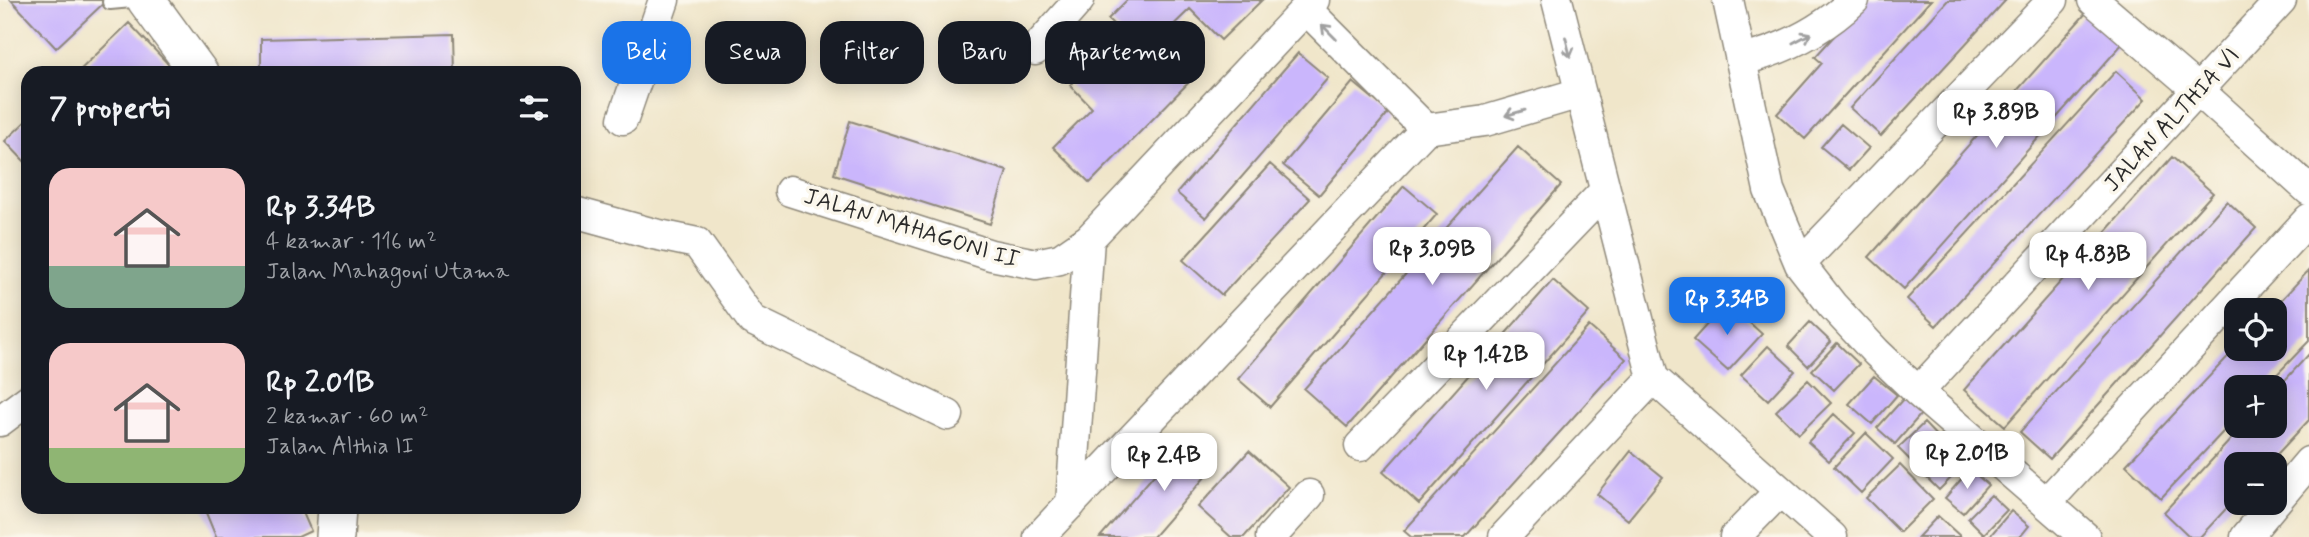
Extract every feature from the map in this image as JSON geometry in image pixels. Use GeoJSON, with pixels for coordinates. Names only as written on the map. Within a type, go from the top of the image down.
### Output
{"type":"FeatureCollection","features":[{"type":"Feature","properties":{"kind":"street"},"geometry":{"type":"LineString","coordinates":[[146,0],[194,66]]}},
{"type":"Feature","properties":{"kind":"street"},"geometry":{"type":"LineString","coordinates":[[623,119],[664,0]]}},
{"type":"Feature","properties":{"kind":"street"},"geometry":{"type":"LineString","coordinates":[[1035,50],[1079,0]]}},
{"type":"Feature","properties":{"kind":"street"},"geometry":{"type":"LineString","coordinates":[[1557,0],[1653,378],[1832,537]]}},
{"type":"Feature","properties":{"kind":"street"},"geometry":{"type":"LineString","coordinates":[[1728,0],[1769,190],[1800,264],[1832,305],[1918,392],[2085,537]]}},
{"type":"Feature","properties":{"kind":"street"},"geometry":{"type":"LineString","coordinates":[[1743,60],[1799,41],[1832,19],[1853,0]]}},
{"type":"Feature","properties":{"kind":"street"},"geometry":{"type":"LineString","coordinates":[[1800,264],[2053,0]]}},
{"type":"Feature","properties":{"kind":"street"},"geometry":{"type":"LineString","coordinates":[[2092,0],[2198,90],[2309,190]]}},
{"type":"Feature","properties":{"kind":"street","name":"JALAN ALTHIA VI"},"geometry":{"type":"LineString","coordinates":[[1918,392],[2281,0]]}},
{"type":"Feature","properties":{"kind":"street"},"geometry":{"type":"LineString","coordinates":[[1310,5],[1426,129]]}},
{"type":"Feature","properties":{"kind":"street","name":"JALAN MAHAGONI II"},"geometry":{"type":"LineString","coordinates":[[790,191],[991,255],[1036,264],[1060,259],[1089,239],[1310,5]]}},
{"type":"Feature","properties":{"kind":"street"},"geometry":{"type":"LineString","coordinates":[[1039,537],[1426,129],[1485,121],[1580,93]]}},
{"type":"Feature","properties":{"kind":"street"},"geometry":{"type":"LineString","coordinates":[[1360,446],[1605,191]]}},
{"type":"Feature","properties":{"kind":"street"},"geometry":{"type":"LineString","coordinates":[[581,214],[697,243],[752,320],[948,415]]}},
{"type":"Feature","properties":{"kind":"street"},"geometry":{"type":"LineString","coordinates":[[2046,503],[2309,219]]}},
{"type":"Feature","properties":{"kind":"street"},"geometry":{"type":"LineString","coordinates":[[1071,504],[1089,239]]}},
{"type":"Feature","properties":{"kind":"street"},"geometry":{"type":"LineString","coordinates":[[1504,537],[1653,378]]}},
{"type":"Feature","properties":{"kind":"street"},"geometry":{"type":"LineString","coordinates":[[0,421],[21,405]]}},
{"type":"Feature","properties":{"kind":"street"},"geometry":{"type":"LineString","coordinates":[[2287,488],[2309,462]]}},
{"type":"Feature","properties":{"kind":"street"},"geometry":{"type":"LineString","coordinates":[[1735,537],[1780,491]]}},
{"type":"Feature","properties":{"kind":"street"},"geometry":{"type":"LineString","coordinates":[[1271,537],[1309,495]]}},
{"type":"Feature","properties":{"kind":"street"},"geometry":{"type":"LineString","coordinates":[[335,537],[337,514]]}},
{"type":"Feature","properties":{"kind":"street"},"geometry":{"type":"LineString","coordinates":[[2246,537],[2264,515]]}},
{"type":"Feature","properties":{"kind":"lane"},"geometry":{"type":"LineString","coordinates":[[110,2],[132,0]]}},
{"type":"Feature","properties":{"kind":"building"},"geometry":{"type":"Polygon","coordinates":[[[11,0],[107,0],[56,48],[11,0]]]}},
{"type":"Feature","properties":{"kind":"building"},"geometry":{"type":"Polygon","coordinates":[[[1127,0],[1262,0],[1221,40],[1205,21],[1190,9],[1178,21],[1108,19],[1127,0]]]}},
{"type":"Feature","properties":{"kind":"building"},"geometry":{"type":"Polygon","coordinates":[[[1867,0],[1931,0],[1805,139],[1777,114],[1822,63],[1815,57],[1867,0]]]}},
{"type":"Feature","properties":{"kind":"building"},"geometry":{"type":"Polygon","coordinates":[[[1948,0],[2006,0],[1881,136],[1850,108],[1948,0]]]}},
{"type":"Feature","properties":{"kind":"building"},"geometry":{"type":"Polygon","coordinates":[[[2087,12],[2123,43],[1904,289],[1869,257],[2087,12]]]}},
{"type":"Feature","properties":{"kind":"building"},"geometry":{"type":"Polygon","coordinates":[[[129,23],[170,66],[84,66],[129,23]]]}},
{"type":"Feature","properties":{"kind":"building"},"geometry":{"type":"Polygon","coordinates":[[[454,34],[455,66],[261,66],[261,39],[454,34]]]}},
{"type":"Feature","properties":{"kind":"building"},"geometry":{"type":"Polygon","coordinates":[[[1298,53],[1328,78],[1206,218],[1177,193],[1298,53]]]}},
{"type":"Feature","properties":{"kind":"building"},"geometry":{"type":"Polygon","coordinates":[[[2116,71],[2146,99],[1936,326],[1907,299],[2116,71]]]}},
{"type":"Feature","properties":{"kind":"building"},"geometry":{"type":"Polygon","coordinates":[[[1353,82],[1389,112],[1319,195],[1283,165],[1353,82]]]}},
{"type":"Feature","properties":{"kind":"building"},"geometry":{"type":"Polygon","coordinates":[[[1187,84],[1090,183],[1053,147],[1092,108],[1070,85],[1187,84]]]}},
{"type":"Feature","properties":{"kind":"building"},"geometry":{"type":"Polygon","coordinates":[[[850,121],[1007,171],[990,224],[834,174],[850,121]]]}},
{"type":"Feature","properties":{"kind":"building"},"geometry":{"type":"Polygon","coordinates":[[[1841,124],[1869,148],[1849,170],[1821,147],[1841,124]]]}},
{"type":"Feature","properties":{"kind":"building"},"geometry":{"type":"Polygon","coordinates":[[[21,126],[21,158],[5,141],[21,126]]]}},
{"type":"Feature","properties":{"kind":"building"},"geometry":{"type":"Polygon","coordinates":[[[1518,147],[1561,185],[1347,427],[1304,389],[1518,147]]]}},
{"type":"Feature","properties":{"kind":"building"},"geometry":{"type":"Polygon","coordinates":[[[2172,157],[2213,193],[2005,426],[1964,390],[2172,157]]]}},
{"type":"Feature","properties":{"kind":"building"},"geometry":{"type":"Polygon","coordinates":[[[1270,164],[1310,199],[1222,295],[1183,260],[1270,164]]]}},
{"type":"Feature","properties":{"kind":"building"},"geometry":{"type":"Polygon","coordinates":[[[1404,186],[1437,214],[1270,407],[1238,379],[1404,186]]]}},
{"type":"Feature","properties":{"kind":"building"},"geometry":{"type":"Polygon","coordinates":[[[2227,201],[2256,228],[2050,459],[2020,432],[2227,201]]]}},
{"type":"Feature","properties":{"kind":"building"},"geometry":{"type":"Polygon","coordinates":[[[2309,270],[2309,341],[2276,375],[2224,375],[2224,431],[2161,498],[2126,465],[2224,361],[2287,361],[2287,298],[2283,298],[2309,270]]]}},
{"type":"Feature","properties":{"kind":"building"},"geometry":{"type":"Polygon","coordinates":[[[1553,280],[1589,312],[1419,504],[1383,472],[1553,280]]]}},
{"type":"Feature","properties":{"kind":"building"},"geometry":{"type":"Polygon","coordinates":[[[1727,302],[1762,334],[1728,371],[1693,340],[1727,302]]]}},
{"type":"Feature","properties":{"kind":"building"},"geometry":{"type":"Polygon","coordinates":[[[1810,322],[1831,342],[1808,366],[1788,346],[1810,322]]]}},
{"type":"Feature","properties":{"kind":"building"},"geometry":{"type":"Polygon","coordinates":[[[1589,326],[1626,359],[1465,537],[1411,537],[1404,531],[1589,326]]]}},
{"type":"Feature","properties":{"kind":"building"},"geometry":{"type":"Polygon","coordinates":[[[1837,343],[1859,364],[1834,390],[1812,370],[1837,343]]]}},
{"type":"Feature","properties":{"kind":"building"},"geometry":{"type":"Polygon","coordinates":[[[1768,346],[1795,371],[1768,400],[1741,375],[1768,346]]]}},
{"type":"Feature","properties":{"kind":"building"},"geometry":{"type":"Polygon","coordinates":[[[2309,354],[2309,420],[2279,452],[2224,452],[2224,511],[2200,537],[2190,537],[2164,512],[2232,438],[2287,438],[2287,378],[2309,354]]]}},
{"type":"Feature","properties":{"kind":"building"},"geometry":{"type":"Polygon","coordinates":[[[1874,376],[1897,395],[1872,424],[1849,404],[1874,376]]]}},
{"type":"Feature","properties":{"kind":"building"},"geometry":{"type":"Polygon","coordinates":[[[1808,380],[1831,403],[1799,434],[1776,411],[1808,380]]]}},
{"type":"Feature","properties":{"kind":"building"},"geometry":{"type":"Polygon","coordinates":[[[1904,398],[1922,413],[1895,444],[1877,428],[1904,398]]]}},
{"type":"Feature","properties":{"kind":"building"},"geometry":{"type":"Polygon","coordinates":[[[1834,414],[1855,433],[1829,461],[1808,442],[1834,414]]]}},
{"type":"Feature","properties":{"kind":"building"},"geometry":{"type":"Polygon","coordinates":[[[1924,423],[1942,442],[1917,467],[1898,448],[1924,423]]]}},
{"type":"Feature","properties":{"kind":"building"},"geometry":{"type":"Polygon","coordinates":[[[1866,433],[1893,459],[1861,493],[1834,467],[1866,433]]]}},
{"type":"Feature","properties":{"kind":"building"},"geometry":{"type":"Polygon","coordinates":[[[1188,436],[1218,462],[1153,537],[1100,537],[1188,436]]]}},
{"type":"Feature","properties":{"kind":"building"},"geometry":{"type":"Polygon","coordinates":[[[1946,446],[1965,464],[1939,490],[1921,472],[1946,446]]]}},
{"type":"Feature","properties":{"kind":"building"},"geometry":{"type":"Polygon","coordinates":[[[1249,451],[1289,487],[1244,537],[1231,537],[1198,507],[1249,451]]]}},
{"type":"Feature","properties":{"kind":"building"},"geometry":{"type":"Polygon","coordinates":[[[1631,451],[1663,477],[1628,520],[1597,494],[1631,451]]]}},
{"type":"Feature","properties":{"kind":"building"},"geometry":{"type":"Polygon","coordinates":[[[1900,465],[1933,499],[1900,532],[1866,498],[1900,465]]]}},
{"type":"Feature","properties":{"kind":"building"},"geometry":{"type":"Polygon","coordinates":[[[1970,469],[1988,485],[1963,513],[1945,498],[1970,469]]]}},
{"type":"Feature","properties":{"kind":"building"},"geometry":{"type":"Polygon","coordinates":[[[1991,495],[2007,510],[1984,534],[1968,518],[1991,495]]]}},
{"type":"Feature","properties":{"kind":"building"},"geometry":{"type":"Polygon","coordinates":[[[2011,511],[2029,526],[2020,537],[1989,537],[2011,511]]]}},
{"type":"Feature","properties":{"kind":"building"},"geometry":{"type":"Polygon","coordinates":[[[206,514],[304,514],[311,531],[298,537],[216,537],[206,514]]]}},
{"type":"Feature","properties":{"kind":"building"},"geometry":{"type":"Polygon","coordinates":[[[1938,516],[1961,537],[1918,537],[1938,516]]]}}]}
